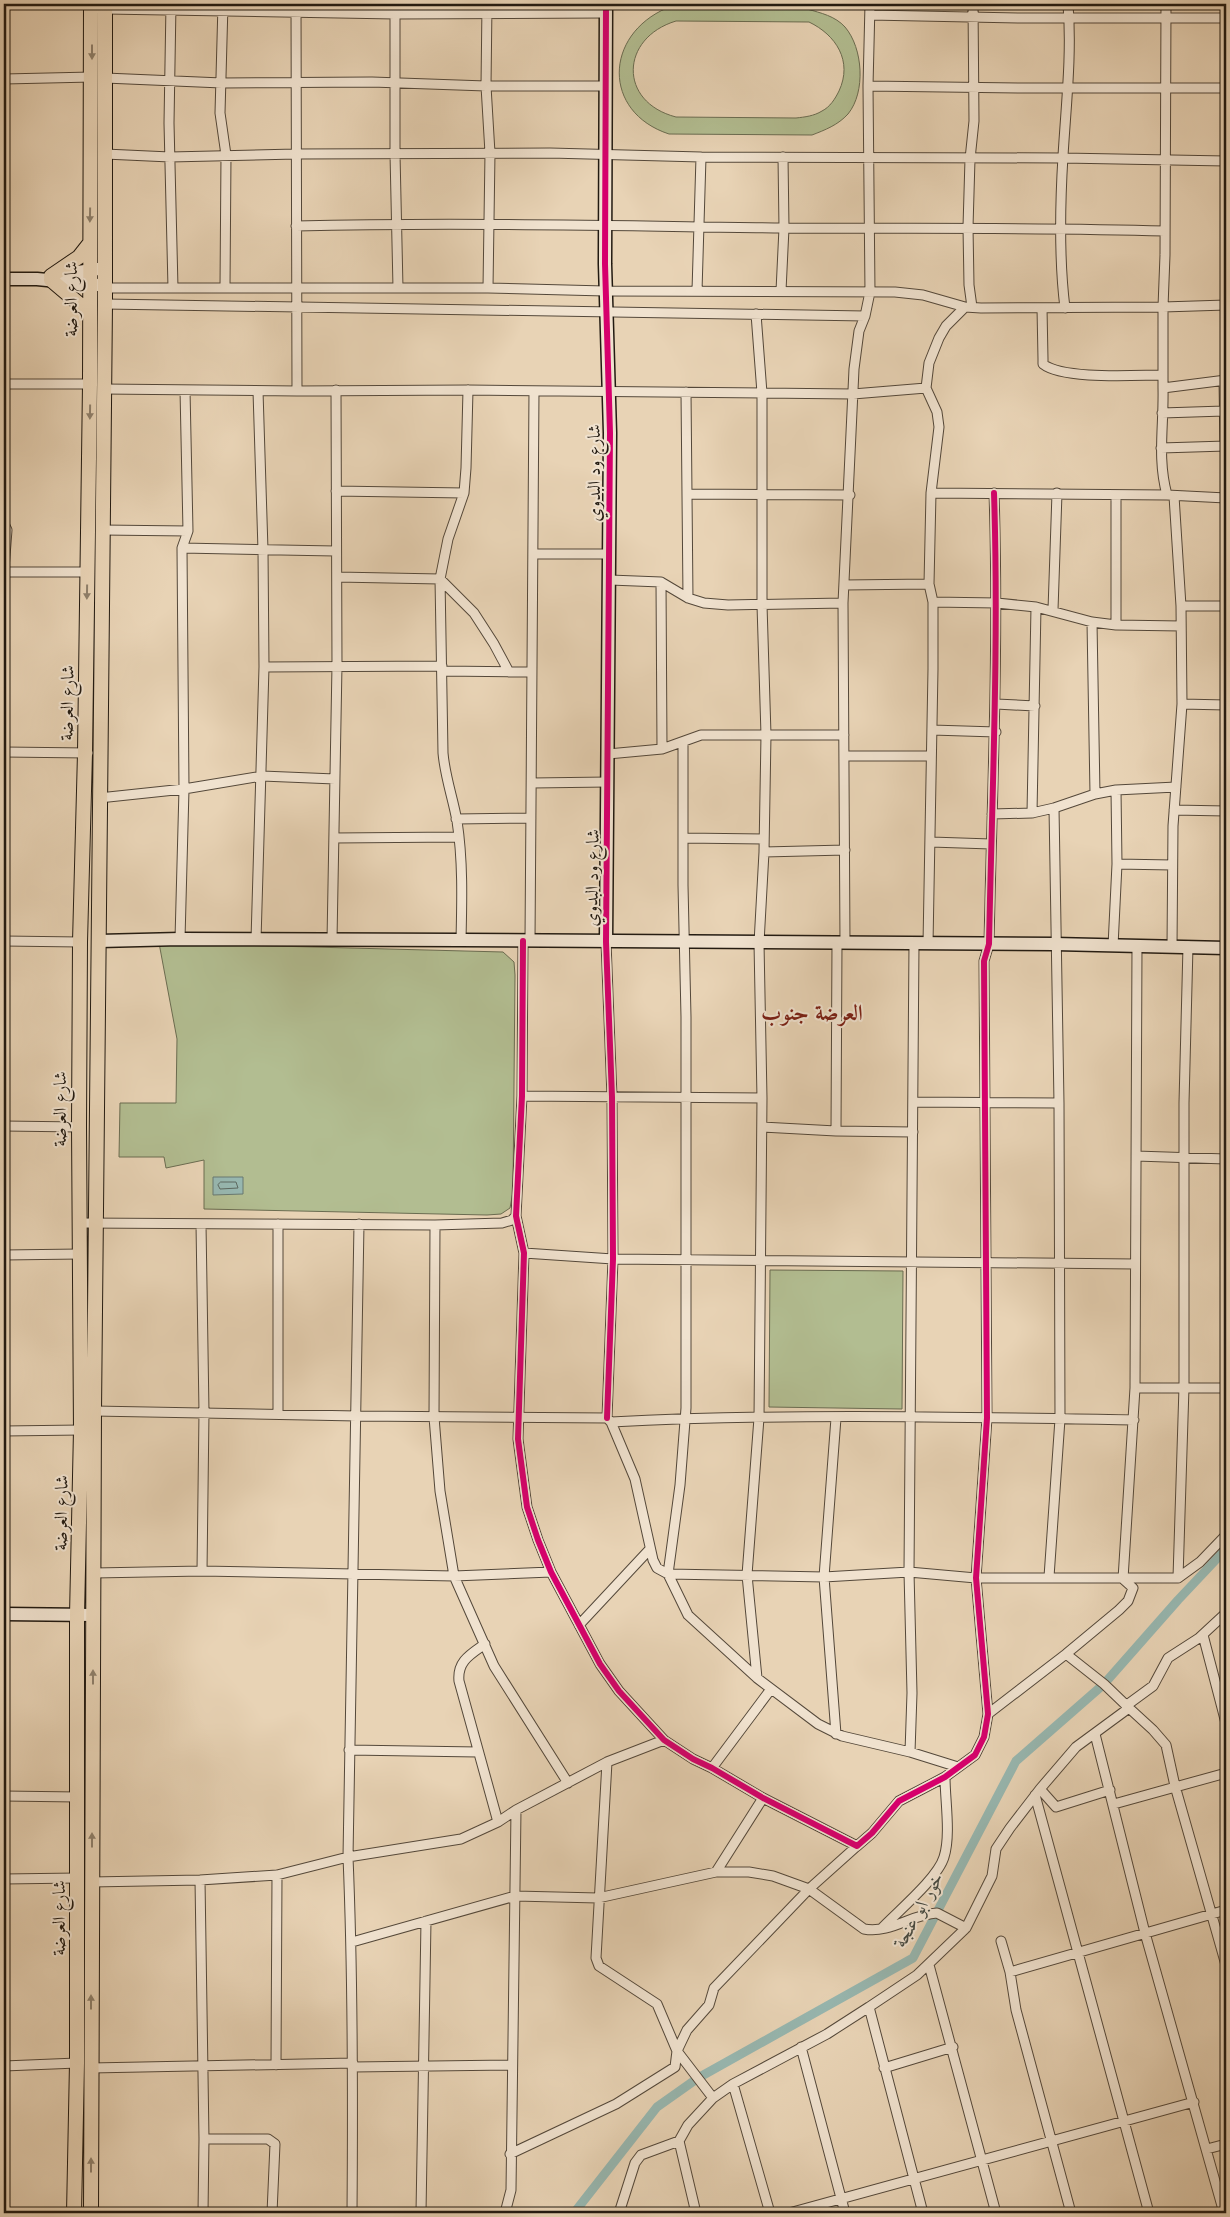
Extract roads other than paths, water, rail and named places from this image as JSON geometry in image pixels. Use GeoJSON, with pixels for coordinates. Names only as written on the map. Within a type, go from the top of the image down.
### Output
{"type":"FeatureCollection","features":[{"type":"Feature","properties":{"kind":"main road","name":"شارع العرضة"},"geometry":{"type":"LineString","coordinates":[[90,2213],[94,1411],[102,530],[97,387],[90,313],[90,243],[100,5]]}},
{"type":"Feature","properties":{"kind":"main road","name":"شارع العرضة"},"geometry":{"type":"LineString","coordinates":[[74,2213],[78,1878],[76,1797],[77,1614],[81,1430],[80,942],[88,572],[97,387],[105,304],[106,154],[98,78]]}},
{"type":"Feature","properties":{"kind":"main road"},"geometry":{"type":"LineString","coordinates":[[90,243],[79,257],[41,279],[90,313]]}},
{"type":"Feature","properties":{"kind":"main road"},"geometry":{"type":"LineString","coordinates":[[76,2127],[91,2127]]}},
{"type":"Feature","properties":{"kind":"street"},"geometry":{"type":"LineString","coordinates":[[395,4],[395,154],[398,288]]}},
{"type":"Feature","properties":{"kind":"street"},"geometry":{"type":"LineString","coordinates":[[836,1132],[845,850],[844,584],[850,496],[853,394],[859,331],[865,316],[870,292],[868,86],[870,4]]}},
{"type":"Feature","properties":{"kind":"street"},"geometry":{"type":"LineString","coordinates":[[969,307],[968,227],[970,158],[974,121],[973,4]]}},
{"type":"Feature","properties":{"kind":"street"},"geometry":{"type":"LineString","coordinates":[[1065,308],[1061,275],[1063,158],[1068,88],[1068,4]]}},
{"type":"Feature","properties":{"kind":"street"},"geometry":{"type":"LineString","coordinates":[[1166,4],[1167,89],[1161,448],[1162,475],[1171,496],[1180,606],[1182,704],[1174,810],[1172,947]]}},
{"type":"Feature","properties":{"kind":"street"},"geometry":{"type":"LineString","coordinates":[[100,5],[296,8],[395,14],[488,8],[606,9]]}},
{"type":"Feature","properties":{"kind":"street"},"geometry":{"type":"LineString","coordinates":[[172,7],[170,157],[173,288]]}},
{"type":"Feature","properties":{"kind":"street"},"geometry":{"type":"LineString","coordinates":[[223,7],[220,113],[226,156],[225,287]]}},
{"type":"Feature","properties":{"kind":"street"},"geometry":{"type":"LineString","coordinates":[[296,8],[298,391]]}},
{"type":"Feature","properties":{"kind":"street"},"geometry":{"type":"LineString","coordinates":[[488,8],[486,86],[490,153],[488,288]]}},
{"type":"Feature","properties":{"kind":"street","name":"شارع ود البدوي"},"geometry":{"type":"LineString","coordinates":[[606,9],[604,226],[610,391],[606,942]]}},
{"type":"Feature","properties":{"kind":"street"},"geometry":{"type":"LineString","coordinates":[[870,15],[1226,18]]}},
{"type":"Feature","properties":{"kind":"street"},"geometry":{"type":"LineString","coordinates":[[4,79],[98,78],[222,82],[605,86]]}},
{"type":"Feature","properties":{"kind":"street"},"geometry":{"type":"LineString","coordinates":[[868,86],[1226,88]]}},
{"type":"Feature","properties":{"kind":"street"},"geometry":{"type":"LineString","coordinates":[[106,154],[170,157],[490,153],[701,157],[1063,158],[1226,161]]}},
{"type":"Feature","properties":{"kind":"street"},"geometry":{"type":"LineString","coordinates":[[697,291],[701,157]]}},
{"type":"Feature","properties":{"kind":"street"},"geometry":{"type":"LineString","coordinates":[[781,292],[784,228],[783,157]]}},
{"type":"Feature","properties":{"kind":"street"},"geometry":{"type":"LineString","coordinates":[[296,226],[488,223],[784,228],[968,227],[1165,230]]}},
{"type":"Feature","properties":{"kind":"street"},"geometry":{"type":"LineString","coordinates":[[41,279],[90,269],[105,268]]}},
{"type":"Feature","properties":{"kind":"street"},"geometry":{"type":"LineString","coordinates":[[4,279],[41,279],[105,286],[173,288],[488,288],[605,291],[870,292],[923,294],[969,307],[1065,308],[1226,305]]}},
{"type":"Feature","properties":{"kind":"street"},"geometry":{"type":"LineString","coordinates":[[105,304],[865,316]]}},
{"type":"Feature","properties":{"kind":"street"},"geometry":{"type":"LineString","coordinates":[[928,944],[931,842],[933,602],[929,584],[931,493],[939,427],[937,412],[926,388],[929,363],[939,338],[946,326],[969,307]]}},
{"type":"Feature","properties":{"kind":"street"},"geometry":{"type":"LineString","coordinates":[[1042,308],[1043,364],[1048,368],[1071,373],[1099,375],[1162,374]]}},
{"type":"Feature","properties":{"kind":"street"},"geometry":{"type":"LineString","coordinates":[[756,314],[762,393],[762,605],[766,735],[764,852],[759,942],[762,1098],[759,1418],[747,1575],[757,1678]]}},
{"type":"Feature","properties":{"kind":"street"},"geometry":{"type":"LineString","coordinates":[[1161,448],[1225,446],[1225,380],[1163,388]]}},
{"type":"Feature","properties":{"kind":"street"},"geometry":{"type":"LineString","coordinates":[[4,384],[258,391],[468,390],[853,394],[926,388]]}},
{"type":"Feature","properties":{"kind":"street"},"geometry":{"type":"LineString","coordinates":[[180,939],[184,789],[182,548],[188,531],[185,390]]}},
{"type":"Feature","properties":{"kind":"street"},"geometry":{"type":"LineString","coordinates":[[332,940],[337,665],[337,577],[335,551],[336,390]]}},
{"type":"Feature","properties":{"kind":"street"},"geometry":{"type":"LineString","coordinates":[[461,940],[462,887],[459,838],[456,818],[444,772],[440,579],[448,539],[464,493],[468,390]]}},
{"type":"Feature","properties":{"kind":"street"},"geometry":{"type":"LineString","coordinates":[[256,940],[264,666],[263,550],[258,391]]}},
{"type":"Feature","properties":{"kind":"street"},"geometry":{"type":"LineString","coordinates":[[534,391],[532,783],[522,1096],[516,1216],[524,1253],[518,1418],[521,1465],[527,1508],[551,1572],[579,1625],[619,1692],[664,1740],[693,1759],[763,1798],[857,1846]]}},
{"type":"Feature","properties":{"kind":"street"},"geometry":{"type":"LineString","coordinates":[[686,392],[688,598]]}},
{"type":"Feature","properties":{"kind":"street"},"geometry":{"type":"LineString","coordinates":[[1162,413],[1224,411]]}},
{"type":"Feature","properties":{"kind":"street"},"geometry":{"type":"LineString","coordinates":[[336,491],[464,493]]}},
{"type":"Feature","properties":{"kind":"street"},"geometry":{"type":"LineString","coordinates":[[931,493],[1057,493],[1226,498]]}},
{"type":"Feature","properties":{"kind":"street"},"geometry":{"type":"LineString","coordinates":[[510,2154],[616,2104],[675,2068],[677,2051],[687,2030],[709,2005],[714,1988],[809,1889],[872,1833],[899,1801],[958,1767],[980,1750],[984,1737],[988,1714],[976,1578],[987,1418],[984,961],[990,944],[991,844],[996,732],[997,603],[994,493]]}},
{"type":"Feature","properties":{"kind":"street"},"geometry":{"type":"LineString","coordinates":[[1054,610],[1057,493]]}},
{"type":"Feature","properties":{"kind":"street"},"geometry":{"type":"LineString","coordinates":[[687,494],[850,496]]}},
{"type":"Feature","properties":{"kind":"street"},"geometry":{"type":"LineString","coordinates":[[1116,495],[1116,625]]}},
{"type":"Feature","properties":{"kind":"street"},"geometry":{"type":"LineString","coordinates":[[4,524],[7,532],[4,571],[88,572]]}},
{"type":"Feature","properties":{"kind":"street"},"geometry":{"type":"LineString","coordinates":[[102,530],[188,531]]}},
{"type":"Feature","properties":{"kind":"street"},"geometry":{"type":"LineString","coordinates":[[182,548],[335,551]]}},
{"type":"Feature","properties":{"kind":"street"},"geometry":{"type":"LineString","coordinates":[[534,554],[609,554]]}},
{"type":"Feature","properties":{"kind":"street"},"geometry":{"type":"LineString","coordinates":[[337,577],[440,579],[474,613],[509,672]]}},
{"type":"Feature","properties":{"kind":"street"},"geometry":{"type":"LineString","coordinates":[[610,580],[660,582],[688,598],[704,603],[762,605],[844,603]]}},
{"type":"Feature","properties":{"kind":"street"},"geometry":{"type":"LineString","coordinates":[[660,582],[662,749]]}},
{"type":"Feature","properties":{"kind":"street"},"geometry":{"type":"LineString","coordinates":[[844,584],[929,584]]}},
{"type":"Feature","properties":{"kind":"street"},"geometry":{"type":"LineString","coordinates":[[933,602],[997,603],[1036,607],[1054,610],[1092,622],[1116,625],[1181,626]]}},
{"type":"Feature","properties":{"kind":"street"},"geometry":{"type":"LineString","coordinates":[[1180,606],[1226,606]]}},
{"type":"Feature","properties":{"kind":"street"},"geometry":{"type":"LineString","coordinates":[[1032,812],[1036,607]]}},
{"type":"Feature","properties":{"kind":"street"},"geometry":{"type":"LineString","coordinates":[[1092,622],[1095,794]]}},
{"type":"Feature","properties":{"kind":"street"},"geometry":{"type":"LineString","coordinates":[[264,666],[337,665],[532,672]]}},
{"type":"Feature","properties":{"kind":"street"},"geometry":{"type":"LineString","coordinates":[[996,704],[1035,706]]}},
{"type":"Feature","properties":{"kind":"street"},"geometry":{"type":"LineString","coordinates":[[1182,704],[1226,705]]}},
{"type":"Feature","properties":{"kind":"street"},"geometry":{"type":"LineString","coordinates":[[932,730],[996,732]]}},
{"type":"Feature","properties":{"kind":"street"},"geometry":{"type":"LineString","coordinates":[[608,754],[662,749],[701,735],[844,735]]}},
{"type":"Feature","properties":{"kind":"street"},"geometry":{"type":"LineString","coordinates":[[683,742],[686,1418],[680,1485],[668,1574],[688,1615],[757,1678],[818,1724],[836,1734],[910,1752],[958,1767]]}},
{"type":"Feature","properties":{"kind":"street"},"geometry":{"type":"LineString","coordinates":[[4,752],[100,753]]}},
{"type":"Feature","properties":{"kind":"street"},"geometry":{"type":"LineString","coordinates":[[844,756],[931,756]]}},
{"type":"Feature","properties":{"kind":"street"},"geometry":{"type":"LineString","coordinates":[[100,798],[184,789],[262,776],[335,779]]}},
{"type":"Feature","properties":{"kind":"street"},"geometry":{"type":"LineString","coordinates":[[532,783],[608,782]]}},
{"type":"Feature","properties":{"kind":"street"},"geometry":{"type":"LineString","coordinates":[[992,814],[1032,812],[1054,808],[1095,794],[1116,790],[1176,787]]}},
{"type":"Feature","properties":{"kind":"street"},"geometry":{"type":"LineString","coordinates":[[1113,946],[1117,864],[1116,790]]}},
{"type":"Feature","properties":{"kind":"street"},"geometry":{"type":"LineString","coordinates":[[1049,1577],[1060,1419],[1059,1103],[1054,808]]}},
{"type":"Feature","properties":{"kind":"street"},"geometry":{"type":"LineString","coordinates":[[1174,810],[1226,811]]}},
{"type":"Feature","properties":{"kind":"street"},"geometry":{"type":"LineString","coordinates":[[456,818],[531,818]]}},
{"type":"Feature","properties":{"kind":"street"},"geometry":{"type":"LineString","coordinates":[[334,838],[459,838]]}},
{"type":"Feature","properties":{"kind":"street"},"geometry":{"type":"LineString","coordinates":[[684,838],[764,839]]}},
{"type":"Feature","properties":{"kind":"street"},"geometry":{"type":"LineString","coordinates":[[931,842],[991,844]]}},
{"type":"Feature","properties":{"kind":"street"},"geometry":{"type":"LineString","coordinates":[[764,852],[845,850]]}},
{"type":"Feature","properties":{"kind":"street"},"geometry":{"type":"LineString","coordinates":[[1117,864],[1172,865]]}},
{"type":"Feature","properties":{"kind":"street"},"geometry":{"type":"LineString","coordinates":[[99,941],[180,939],[461,940],[1055,944],[1226,948]]}},
{"type":"Feature","properties":{"kind":"street"},"geometry":{"type":"LineString","coordinates":[[4,941],[80,942]]}},
{"type":"Feature","properties":{"kind":"street"},"geometry":{"type":"LineString","coordinates":[[606,942],[612,1097],[612,1259],[609,1420],[635,1479],[649,1550],[656,1568],[668,1574],[824,1577],[909,1572],[976,1578],[1178,1578],[1200,1562],[1226,1535]]}},
{"type":"Feature","properties":{"kind":"street"},"geometry":{"type":"LineString","coordinates":[[910,1752],[912,1685],[909,1572],[914,944]]}},
{"type":"Feature","properties":{"kind":"street"},"geometry":{"type":"LineString","coordinates":[[1123,1579],[1135,1388],[1136,946]]}},
{"type":"Feature","properties":{"kind":"street"},"geometry":{"type":"LineString","coordinates":[[1178,1578],[1184,1387],[1184,1103],[1188,946]]}},
{"type":"Feature","properties":{"kind":"street"},"geometry":{"type":"LineString","coordinates":[[522,1096],[762,1098]]}},
{"type":"Feature","properties":{"kind":"street"},"geometry":{"type":"LineString","coordinates":[[913,1102],[1059,1103]]}},
{"type":"Feature","properties":{"kind":"street"},"geometry":{"type":"LineString","coordinates":[[4,1126],[79,1126]]}},
{"type":"Feature","properties":{"kind":"street"},"geometry":{"type":"LineString","coordinates":[[762,1127],[836,1132],[913,1132]]}},
{"type":"Feature","properties":{"kind":"street"},"geometry":{"type":"LineString","coordinates":[[1136,1156],[1226,1159]]}},
{"type":"Feature","properties":{"kind":"street"},"geometry":{"type":"LineString","coordinates":[[80,1223],[435,1225],[502,1223],[512,1220],[516,1216]]}},
{"type":"Feature","properties":{"kind":"street"},"geometry":{"type":"LineString","coordinates":[[201,1224],[204,1412],[202,1571]]}},
{"type":"Feature","properties":{"kind":"street"},"geometry":{"type":"LineString","coordinates":[[278,1224],[278,1413]]}},
{"type":"Feature","properties":{"kind":"street"},"geometry":{"type":"LineString","coordinates":[[352,2213],[352,1942],[348,1857],[359,1224]]}},
{"type":"Feature","properties":{"kind":"street"},"geometry":{"type":"LineString","coordinates":[[435,1225],[434,1417],[440,1491],[454,1576],[494,1666],[568,1783]]}},
{"type":"Feature","properties":{"kind":"street"},"geometry":{"type":"LineString","coordinates":[[524,1253],[612,1259],[1136,1264]]}},
{"type":"Feature","properties":{"kind":"street"},"geometry":{"type":"LineString","coordinates":[[4,1255],[80,1254]]}},
{"type":"Feature","properties":{"kind":"street"},"geometry":{"type":"LineString","coordinates":[[1135,1388],[1226,1388]]}},
{"type":"Feature","properties":{"kind":"street"},"geometry":{"type":"LineString","coordinates":[[94,1411],[609,1420],[686,1418],[1134,1420]]}},
{"type":"Feature","properties":{"kind":"street"},"geometry":{"type":"LineString","coordinates":[[836,1418],[824,1577],[836,1734]]}},
{"type":"Feature","properties":{"kind":"street"},"geometry":{"type":"LineString","coordinates":[[4,1431],[81,1430]]}},
{"type":"Feature","properties":{"kind":"street"},"geometry":{"type":"LineString","coordinates":[[579,1625],[649,1550]]}},
{"type":"Feature","properties":{"kind":"street"},"geometry":{"type":"LineString","coordinates":[[94,1573],[202,1571],[454,1576],[551,1572]]}},
{"type":"Feature","properties":{"kind":"street"},"geometry":{"type":"LineString","coordinates":[[988,1714],[1066,1654],[1128,1601],[1133,1588],[1123,1579]]}},
{"type":"Feature","properties":{"kind":"street"},"geometry":{"type":"LineString","coordinates":[[696,2213],[679,2141],[688,2124],[713,2098],[732,2084],[801,2047],[869,2007],[917,1975],[929,1964],[966,1928],[992,1876],[996,1850],[1010,1828],[1063,1760],[1076,1747],[1153,1686],[1168,1658],[1203,1635],[1226,1613]]}},
{"type":"Feature","properties":{"kind":"street"},"geometry":{"type":"LineString","coordinates":[[4,1614],[93,1615]]}},
{"type":"Feature","properties":{"kind":"street"},"geometry":{"type":"LineString","coordinates":[[1203,1635],[1226,1723]]}},
{"type":"Feature","properties":{"kind":"street"},"geometry":{"type":"LineString","coordinates":[[485,1644],[460,1664],[458,1672],[498,1822]]}},
{"type":"Feature","properties":{"kind":"street"},"geometry":{"type":"LineString","coordinates":[[1066,1654],[1104,1684],[1166,1745],[1175,1786],[1226,1964]]}},
{"type":"Feature","properties":{"kind":"street"},"geometry":{"type":"LineString","coordinates":[[712,1768],[771,1689]]}},
{"type":"Feature","properties":{"kind":"street"},"geometry":{"type":"LineString","coordinates":[[1094,1734],[1114,1804],[1145,1934],[1224,2213]]}},
{"type":"Feature","properties":{"kind":"street"},"geometry":{"type":"LineString","coordinates":[[92,1882],[200,1880],[277,1875],[348,1857],[462,1839],[498,1822],[516,1810],[607,1762],[664,1740]]}},
{"type":"Feature","properties":{"kind":"street"},"geometry":{"type":"LineString","coordinates":[[349,1750],[478,1752]]}},
{"type":"Feature","properties":{"kind":"street"},"geometry":{"type":"LineString","coordinates":[[607,1762],[596,1958],[599,1966],[657,2004],[677,2051],[713,2098]]}},
{"type":"Feature","properties":{"kind":"street"},"geometry":{"type":"LineString","coordinates":[[1114,1804],[1226,1773]]}},
{"type":"Feature","properties":{"kind":"street"},"geometry":{"type":"LineString","coordinates":[[881,1929],[926,1882],[944,1858],[946,1838],[945,1776]]}},
{"type":"Feature","properties":{"kind":"street"},"geometry":{"type":"LineString","coordinates":[[1038,1792],[1056,1807],[1110,1790]]}},
{"type":"Feature","properties":{"kind":"street"},"geometry":{"type":"LineString","coordinates":[[1038,1792],[1123,2121],[1149,2213]]}},
{"type":"Feature","properties":{"kind":"street"},"geometry":{"type":"LineString","coordinates":[[4,1796],[76,1797]]}},
{"type":"Feature","properties":{"kind":"street"},"geometry":{"type":"LineString","coordinates":[[716,1872],[763,1798]]}},
{"type":"Feature","properties":{"kind":"street"},"geometry":{"type":"LineString","coordinates":[[505,2213],[511,2190],[511,2065],[516,1810]]}},
{"type":"Feature","properties":{"kind":"street"},"geometry":{"type":"LineString","coordinates":[[352,1942],[515,1896],[598,1898],[716,1872],[759,1872],[809,1889],[864,1928],[881,1929],[937,1913],[966,1928]]}},
{"type":"Feature","properties":{"kind":"street"},"geometry":{"type":"LineString","coordinates":[[276,2065],[277,1875]]}},
{"type":"Feature","properties":{"kind":"street"},"geometry":{"type":"LineString","coordinates":[[4,1879],[78,1878]]}},
{"type":"Feature","properties":{"kind":"street"},"geometry":{"type":"LineString","coordinates":[[200,1880],[204,2139],[203,2213]]}},
{"type":"Feature","properties":{"kind":"street"},"geometry":{"type":"LineString","coordinates":[[1010,1972],[1226,1910]]}},
{"type":"Feature","properties":{"kind":"street"},"geometry":{"type":"LineString","coordinates":[[421,2213],[425,2068],[426,1922]]}},
{"type":"Feature","properties":{"kind":"street"},"geometry":{"type":"LineString","coordinates":[[1001,1941],[1010,1972],[1016,2010],[1071,2213]]}},
{"type":"Feature","properties":{"kind":"street"},"geometry":{"type":"LineString","coordinates":[[929,1964],[953,2047],[981,2162],[996,2213]]}},
{"type":"Feature","properties":{"kind":"street"},"geometry":{"type":"LineString","coordinates":[[869,2007],[923,2213]]}},
{"type":"Feature","properties":{"kind":"street"},"geometry":{"type":"LineString","coordinates":[[801,2047],[845,2213]]}},
{"type":"Feature","properties":{"kind":"street"},"geometry":{"type":"LineString","coordinates":[[884,2068],[953,2047]]}},
{"type":"Feature","properties":{"kind":"street"},"geometry":{"type":"LineString","coordinates":[[4,2066],[77,2063]]}},
{"type":"Feature","properties":{"kind":"street"},"geometry":{"type":"LineString","coordinates":[[91,2068],[353,2065],[425,2068],[511,2065]]}},
{"type":"Feature","properties":{"kind":"street"},"geometry":{"type":"LineString","coordinates":[[732,2084],[770,2213]]}},
{"type":"Feature","properties":{"kind":"street"},"geometry":{"type":"LineString","coordinates":[[789,2213],[981,2162],[1194,2102]]}},
{"type":"Feature","properties":{"kind":"street"},"geometry":{"type":"LineString","coordinates":[[204,2139],[272,2141],[275,2144],[272,2213]]}},
{"type":"Feature","properties":{"kind":"street"},"geometry":{"type":"LineString","coordinates":[[619,2213],[635,2163],[641,2155],[679,2141]]}},
{"type":"Feature","properties":{"kind":"street"},"geometry":{"type":"LineString","coordinates":[[1207,2149],[1226,2144]]}},
{"type":"Feature","properties":{"kind":"water"},"geometry":{"type":"Polygon","coordinates":[[[213,1177],[243,1177],[243,1194],[213,1195],[213,1177]]]}},
{"type":"Feature","properties":{"kind":"waterway","name":"خور ابو عنجة"},"geometry":{"type":"LineString","coordinates":[[574,2213],[657,2107],[698,2078],[913,1958],[1016,1761],[1104,1684],[1226,1549]]}},
{"type":"Feature","properties":{"kind":"district","name":"العرضة جنوب"},"geometry":{"type":"Point","coordinates":[812,1012]}}]}
